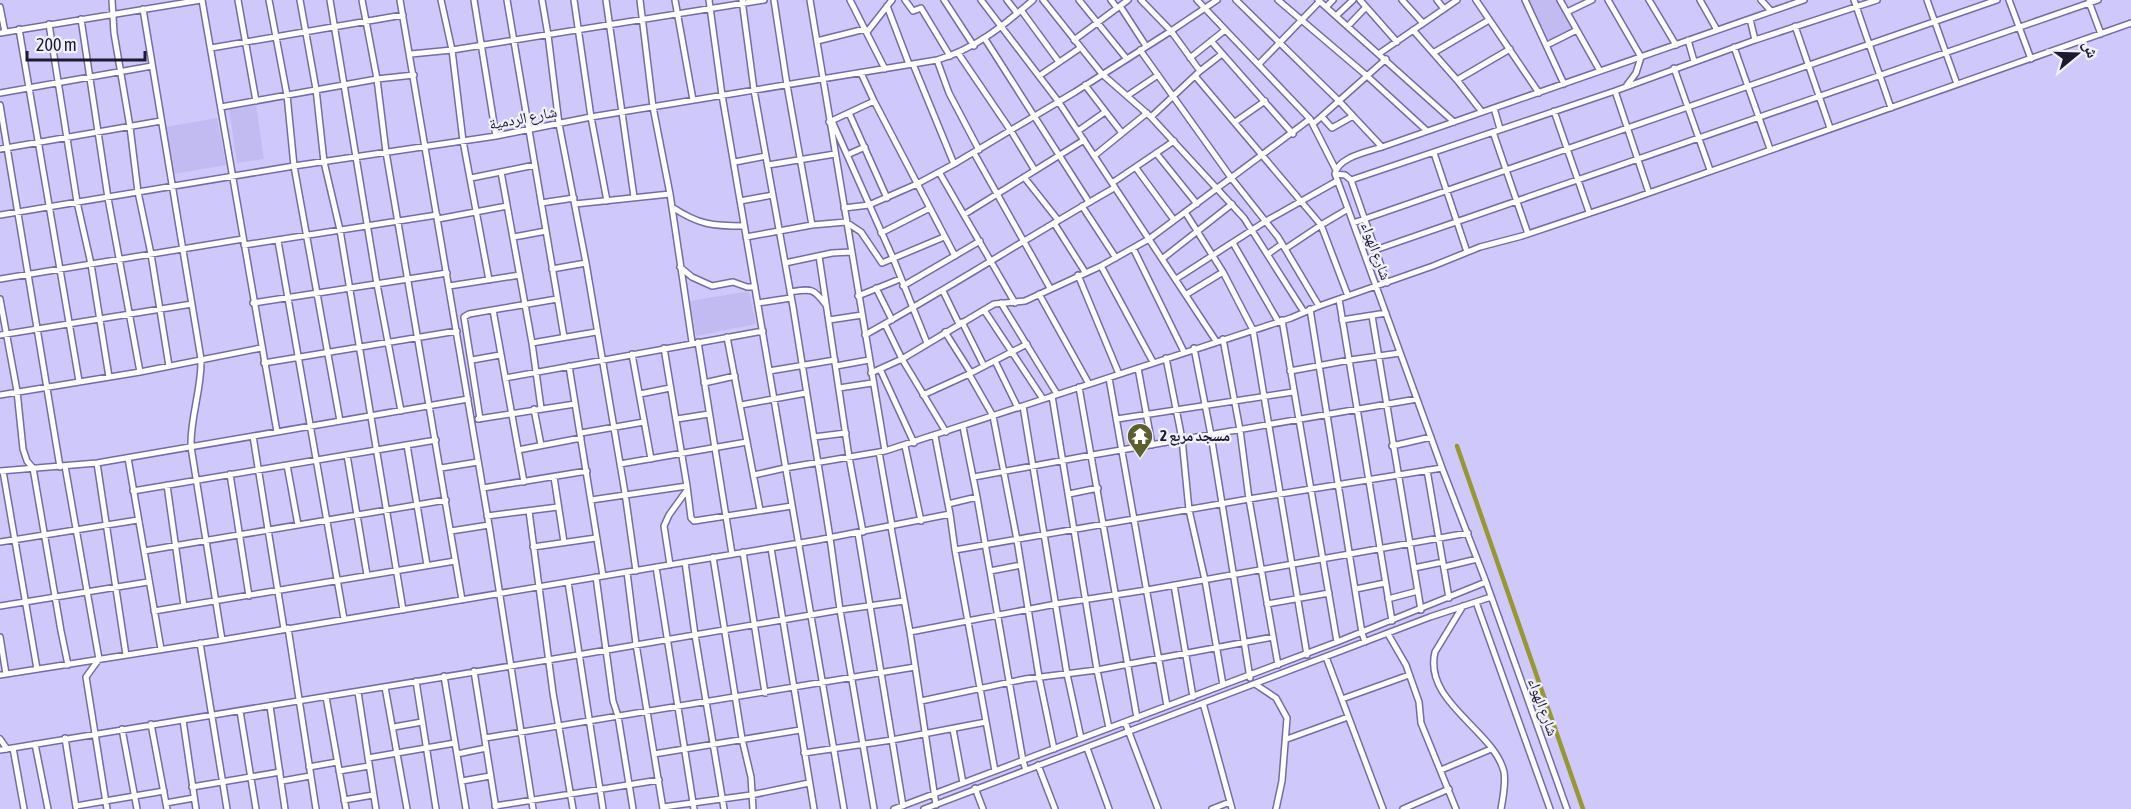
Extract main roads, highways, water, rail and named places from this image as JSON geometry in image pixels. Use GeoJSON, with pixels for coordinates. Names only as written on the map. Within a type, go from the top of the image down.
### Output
{"type":"FeatureCollection","features":[{"type":"Feature","properties":{"kind":"waterway"},"geometry":{"type":"LineString","coordinates":[[1457,446],[1583,809]]}},
{"type":"Feature","properties":{"kind":"place","name":"مسجد مربع 2"},"geometry":{"type":"Point","coordinates":[1140,459]}}]}
